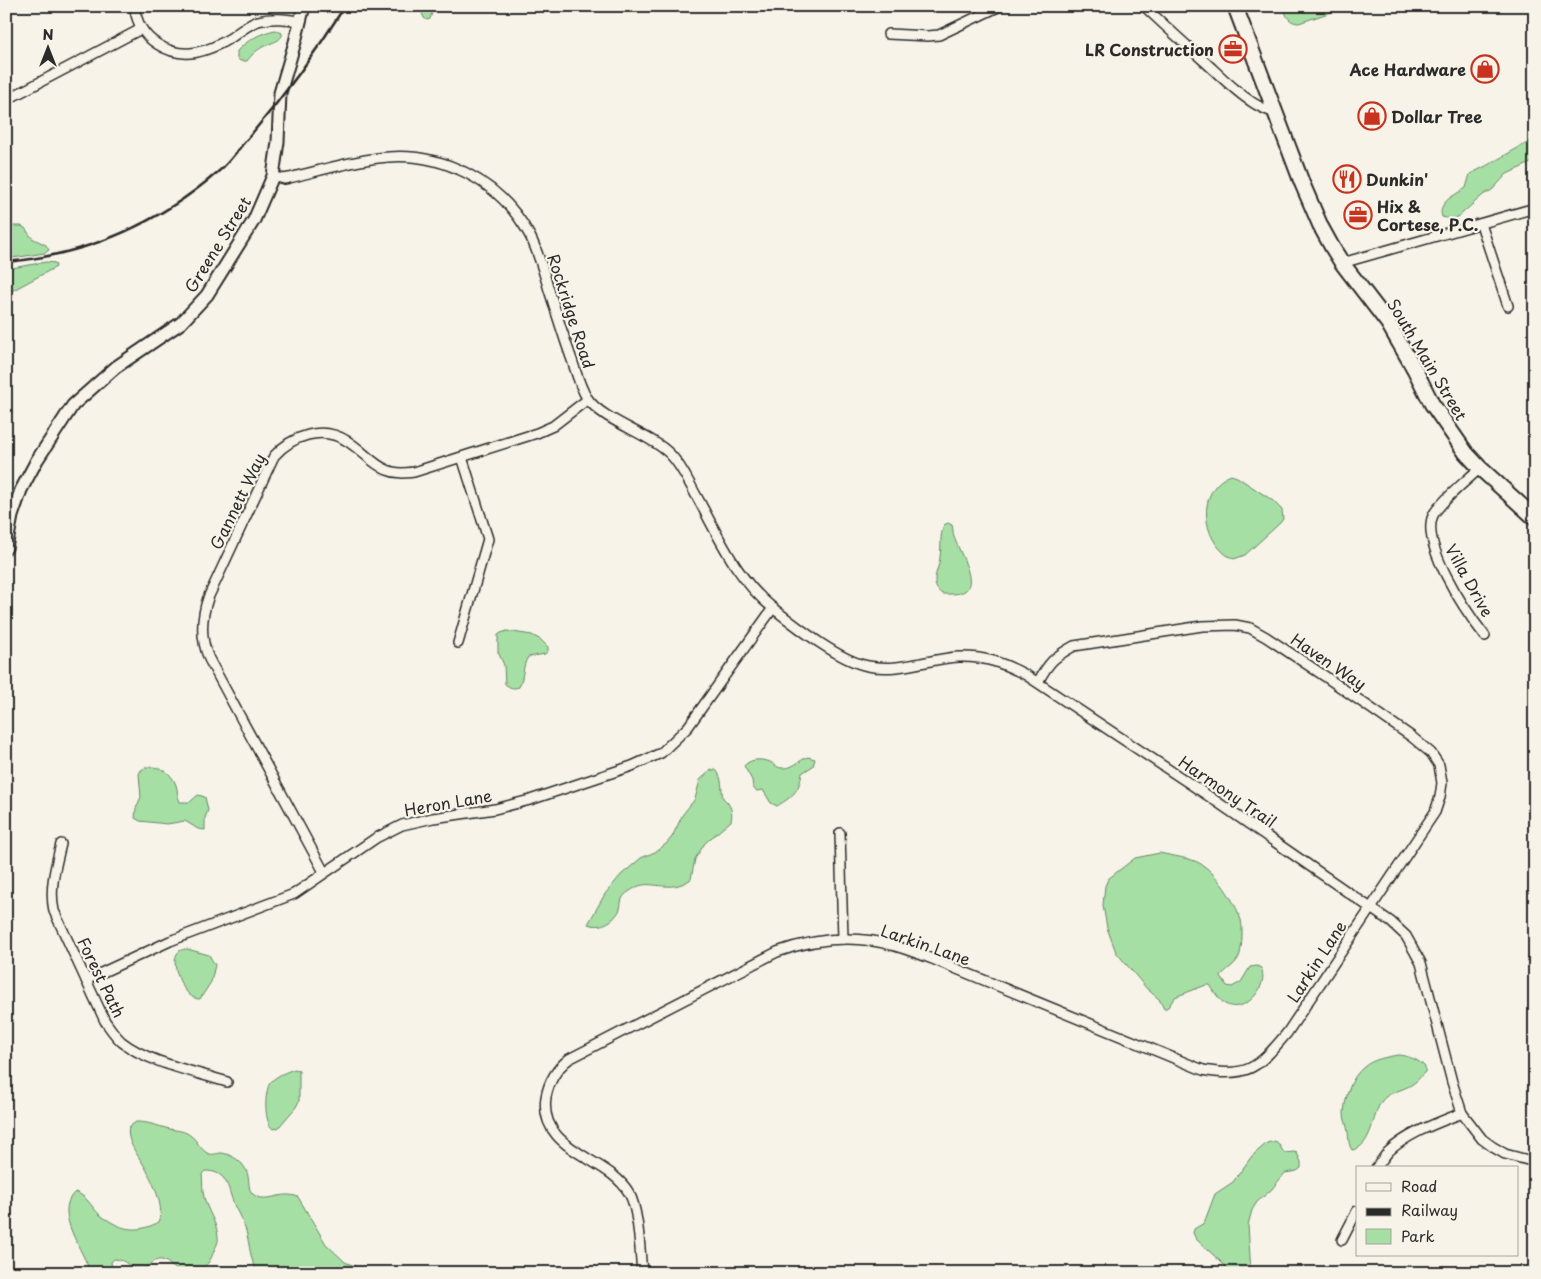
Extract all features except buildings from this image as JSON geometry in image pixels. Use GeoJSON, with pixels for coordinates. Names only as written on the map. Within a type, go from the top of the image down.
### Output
{"type":"FeatureCollection","features":[{"type":"Feature","properties":{"kind":"main road","name":"South Main Street"},"geometry":{"type":"LineString","coordinates":[[1235,6],[1316,216],[1342,263],[1388,323],[1432,404],[1466,452],[1480,468],[1535,518]]}},
{"type":"Feature","properties":{"kind":"street"},"geometry":{"type":"LineString","coordinates":[[134,6],[141,29],[149,39],[172,52],[190,54],[219,45],[256,22],[275,18],[300,21]]}},
{"type":"Feature","properties":{"kind":"street","name":"Greene Street"},"geometry":{"type":"LineString","coordinates":[[6,548],[12,516],[21,490],[37,460],[73,404],[116,367],[181,323],[197,307],[217,280],[254,220],[273,176],[278,142],[280,93],[304,6]]}},
{"type":"Feature","properties":{"kind":"street"},"geometry":{"type":"LineString","coordinates":[[888,34],[940,35],[1000,6]]}},
{"type":"Feature","properties":{"kind":"street"},"geometry":{"type":"LineString","coordinates":[[1144,6],[1184,45],[1231,85],[1259,107],[1275,112]]}},
{"type":"Feature","properties":{"kind":"street"},"geometry":{"type":"LineString","coordinates":[[6,100],[141,29]]}},
{"type":"Feature","properties":{"kind":"street","name":"Rockridge Road"},"geometry":{"type":"LineString","coordinates":[[273,176],[284,179],[378,158],[414,157],[451,165],[492,189],[514,212],[527,230],[536,249],[572,362],[588,399],[604,413],[658,444],[670,454],[687,479],[736,568],[758,596],[773,608]]}},
{"type":"Feature","properties":{"kind":"street"},"geometry":{"type":"LineString","coordinates":[[1342,263],[1535,208]]}},
{"type":"Feature","properties":{"kind":"street"},"geometry":{"type":"LineString","coordinates":[[1481,224],[1508,306]]}},
{"type":"Feature","properties":{"kind":"street","name":"Gannett Way"},"geometry":{"type":"LineString","coordinates":[[324,872],[209,659],[204,646],[202,632],[202,620],[208,598],[268,466],[278,451],[291,441],[310,434],[321,434],[338,436],[347,440],[378,466],[390,472],[414,472],[545,430],[563,419],[588,399]]}},
{"type":"Feature","properties":{"kind":"street"},"geometry":{"type":"LineString","coordinates":[[458,643],[488,539],[462,456]]}},
{"type":"Feature","properties":{"kind":"street","name":"Villa Drive"},"geometry":{"type":"LineString","coordinates":[[1480,468],[1435,513],[1430,525],[1432,544],[1444,569],[1469,615],[1485,636]]}},
{"type":"Feature","properties":{"kind":"street","name":"Harmony Trail"},"geometry":{"type":"LineString","coordinates":[[773,608],[834,651],[867,666],[906,667],[958,657],[981,658],[1002,663],[1038,682],[1207,795],[1391,922],[1406,936],[1421,963],[1462,1113],[1482,1139],[1493,1147],[1505,1154],[1535,1162]]}},
{"type":"Feature","properties":{"kind":"street","name":"Heron Lane"},"geometry":{"type":"LineString","coordinates":[[86,980],[170,941],[294,894],[382,834],[402,825],[433,818],[495,809],[530,800],[632,766],[661,753],[688,727],[773,608]]}},
{"type":"Feature","properties":{"kind":"street","name":"Haven Way"},"geometry":{"type":"LineString","coordinates":[[1038,682],[1046,667],[1057,655],[1074,646],[1219,625],[1235,625],[1250,628],[1266,636],[1412,737],[1431,753],[1439,766],[1442,783],[1440,798],[1435,812],[1370,907]]}},
{"type":"Feature","properties":{"kind":"street"},"geometry":{"type":"LineString","coordinates":[[840,833],[843,939]]}},
{"type":"Feature","properties":{"kind":"street","name":"Forest Path"},"geometry":{"type":"LineString","coordinates":[[61,844],[54,876],[53,904],[57,918],[105,1021],[125,1044],[142,1054],[227,1082]]}},
{"type":"Feature","properties":{"kind":"street","name":"Larkin Lane"},"geometry":{"type":"LineString","coordinates":[[642,1273],[635,1212],[630,1195],[623,1184],[614,1176],[560,1140],[546,1110],[547,1092],[555,1073],[568,1058],[777,952],[821,940],[874,941],[895,946],[935,960],[1203,1070],[1229,1074],[1244,1072],[1267,1057],[1287,1033],[1370,907]]}},
{"type":"Feature","properties":{"kind":"street"},"geometry":{"type":"LineString","coordinates":[[1378,1166],[1389,1152],[1404,1140],[1433,1124],[1462,1113]]}},
{"type":"Feature","properties":{"kind":"street"},"geometry":{"type":"LineString","coordinates":[[1342,1240],[1356,1213]]}},
{"type":"Feature","properties":{"kind":"green space"},"geometry":{"type":"Polygon","coordinates":[[[419,6],[434,6],[430,19],[424,18],[419,6]]]}},
{"type":"Feature","properties":{"kind":"green space"},"geometry":{"type":"Polygon","coordinates":[[[1285,6],[1349,6],[1299,23],[1293,22],[1288,18],[1285,6]]]}},
{"type":"Feature","properties":{"kind":"green space"},"geometry":{"type":"Polygon","coordinates":[[[275,30],[282,33],[279,40],[264,46],[247,61],[240,61],[237,58],[237,51],[250,40],[275,30]]]}},
{"type":"Feature","properties":{"kind":"green space"},"geometry":{"type":"Polygon","coordinates":[[[1535,139],[1535,161],[1507,174],[1492,190],[1483,195],[1458,217],[1451,219],[1442,217],[1441,212],[1444,203],[1466,188],[1470,174],[1535,139]]]}},
{"type":"Feature","properties":{"kind":"green space"},"geometry":{"type":"Polygon","coordinates":[[[13,226],[25,228],[32,238],[46,245],[49,250],[45,253],[6,259],[6,229],[13,226]]]}},
{"type":"Feature","properties":{"kind":"green space"},"geometry":{"type":"Polygon","coordinates":[[[46,262],[55,263],[56,267],[6,294],[6,269],[46,262]]]}},
{"type":"Feature","properties":{"kind":"green space"},"geometry":{"type":"Polygon","coordinates":[[[1231,475],[1272,500],[1282,510],[1283,519],[1245,555],[1234,559],[1225,554],[1210,534],[1206,511],[1208,499],[1213,489],[1231,475]]]}},
{"type":"Feature","properties":{"kind":"green space"},"geometry":{"type":"Polygon","coordinates":[[[948,523],[952,525],[954,537],[966,564],[969,585],[961,593],[942,594],[936,586],[935,577],[940,557],[944,525],[948,523]]]}},
{"type":"Feature","properties":{"kind":"green space"},"geometry":{"type":"Polygon","coordinates":[[[507,631],[532,635],[548,647],[548,651],[545,654],[528,657],[521,683],[519,687],[515,688],[505,684],[504,665],[498,652],[498,635],[507,631]]]}},
{"type":"Feature","properties":{"kind":"green space"},"geometry":{"type":"Polygon","coordinates":[[[808,757],[815,759],[813,766],[802,773],[799,785],[794,793],[777,806],[771,803],[763,790],[757,791],[753,788],[752,780],[744,766],[752,761],[761,760],[780,768],[786,768],[808,757]]]}},
{"type":"Feature","properties":{"kind":"green space"},"geometry":{"type":"Polygon","coordinates":[[[147,767],[161,769],[168,773],[174,780],[180,802],[190,802],[198,795],[205,797],[208,810],[205,818],[205,830],[198,829],[185,821],[167,824],[140,821],[135,818],[136,808],[141,797],[139,774],[141,770],[147,767]]]}},
{"type":"Feature","properties":{"kind":"green space"},"geometry":{"type":"Polygon","coordinates":[[[711,770],[716,770],[720,776],[723,798],[730,806],[732,814],[731,821],[705,843],[695,859],[691,879],[675,886],[641,885],[624,896],[618,913],[607,923],[603,925],[588,924],[605,894],[621,875],[641,858],[655,852],[666,844],[672,837],[683,814],[695,799],[700,780],[711,770]]]}},
{"type":"Feature","properties":{"kind":"green space"},"geometry":{"type":"Polygon","coordinates":[[[1160,853],[1201,864],[1213,874],[1230,897],[1241,920],[1241,946],[1238,958],[1221,977],[1227,986],[1232,987],[1241,982],[1250,967],[1257,966],[1261,968],[1263,975],[1259,991],[1254,997],[1240,1006],[1225,1004],[1210,985],[1206,985],[1175,997],[1168,1007],[1164,1009],[1159,999],[1147,989],[1116,952],[1107,928],[1103,905],[1105,886],[1108,879],[1135,858],[1160,853]]]}},
{"type":"Feature","properties":{"kind":"green space"},"geometry":{"type":"Polygon","coordinates":[[[187,949],[209,955],[215,965],[211,982],[200,999],[194,998],[184,988],[175,966],[177,954],[181,950],[187,949]]]}},
{"type":"Feature","properties":{"kind":"green space"},"geometry":{"type":"Polygon","coordinates":[[[1398,1055],[1416,1060],[1425,1067],[1425,1072],[1410,1086],[1384,1098],[1378,1108],[1368,1137],[1359,1148],[1352,1150],[1349,1144],[1344,1113],[1347,1094],[1352,1082],[1359,1071],[1368,1064],[1398,1055]]]}},
{"type":"Feature","properties":{"kind":"green space"},"geometry":{"type":"Polygon","coordinates":[[[295,1069],[299,1071],[299,1101],[278,1128],[273,1129],[268,1121],[267,1114],[266,1100],[268,1088],[275,1078],[295,1069]]]}},
{"type":"Feature","properties":{"kind":"green space"},"geometry":{"type":"Polygon","coordinates":[[[136,1122],[149,1123],[188,1134],[209,1154],[228,1154],[240,1162],[245,1169],[251,1192],[254,1195],[264,1198],[286,1195],[298,1197],[326,1244],[345,1262],[372,1273],[258,1273],[252,1258],[245,1227],[233,1203],[227,1183],[217,1173],[205,1171],[202,1174],[203,1194],[216,1226],[218,1239],[212,1256],[206,1265],[195,1269],[179,1270],[159,1260],[145,1268],[138,1269],[114,1259],[111,1262],[113,1273],[90,1273],[68,1221],[67,1210],[69,1201],[75,1192],[85,1198],[101,1216],[117,1225],[129,1229],[141,1229],[159,1222],[161,1211],[156,1190],[129,1139],[129,1127],[136,1122]]]}},
{"type":"Feature","properties":{"kind":"green space"},"geometry":{"type":"Polygon","coordinates":[[[1275,1141],[1284,1153],[1297,1153],[1301,1162],[1301,1168],[1297,1171],[1285,1173],[1271,1190],[1257,1202],[1252,1210],[1248,1225],[1251,1273],[1233,1273],[1196,1239],[1193,1233],[1194,1229],[1204,1223],[1215,1194],[1233,1182],[1252,1156],[1267,1143],[1275,1141]]]}},
{"type":"Feature","properties":{"kind":"railway"},"geometry":{"type":"LineString","coordinates":[[6,262],[65,252],[120,234],[146,222],[195,190],[227,163],[275,106],[345,6]]}},
{"type":"Feature","properties":{"kind":"place","name":"LR Construction"},"geometry":{"type":"Point","coordinates":[1233,49]}},
{"type":"Feature","properties":{"kind":"place","name":"Ace Hardware"},"geometry":{"type":"Point","coordinates":[1485,69]}},
{"type":"Feature","properties":{"kind":"place","name":"Dollar Tree"},"geometry":{"type":"Point","coordinates":[1372,116]}},
{"type":"Feature","properties":{"kind":"place","name":"Dunkin'"},"geometry":{"type":"Point","coordinates":[1347,179]}},
{"type":"Feature","properties":{"kind":"place","name":"Hix & Cortese, P.C."},"geometry":{"type":"Point","coordinates":[1358,215]}}]}
